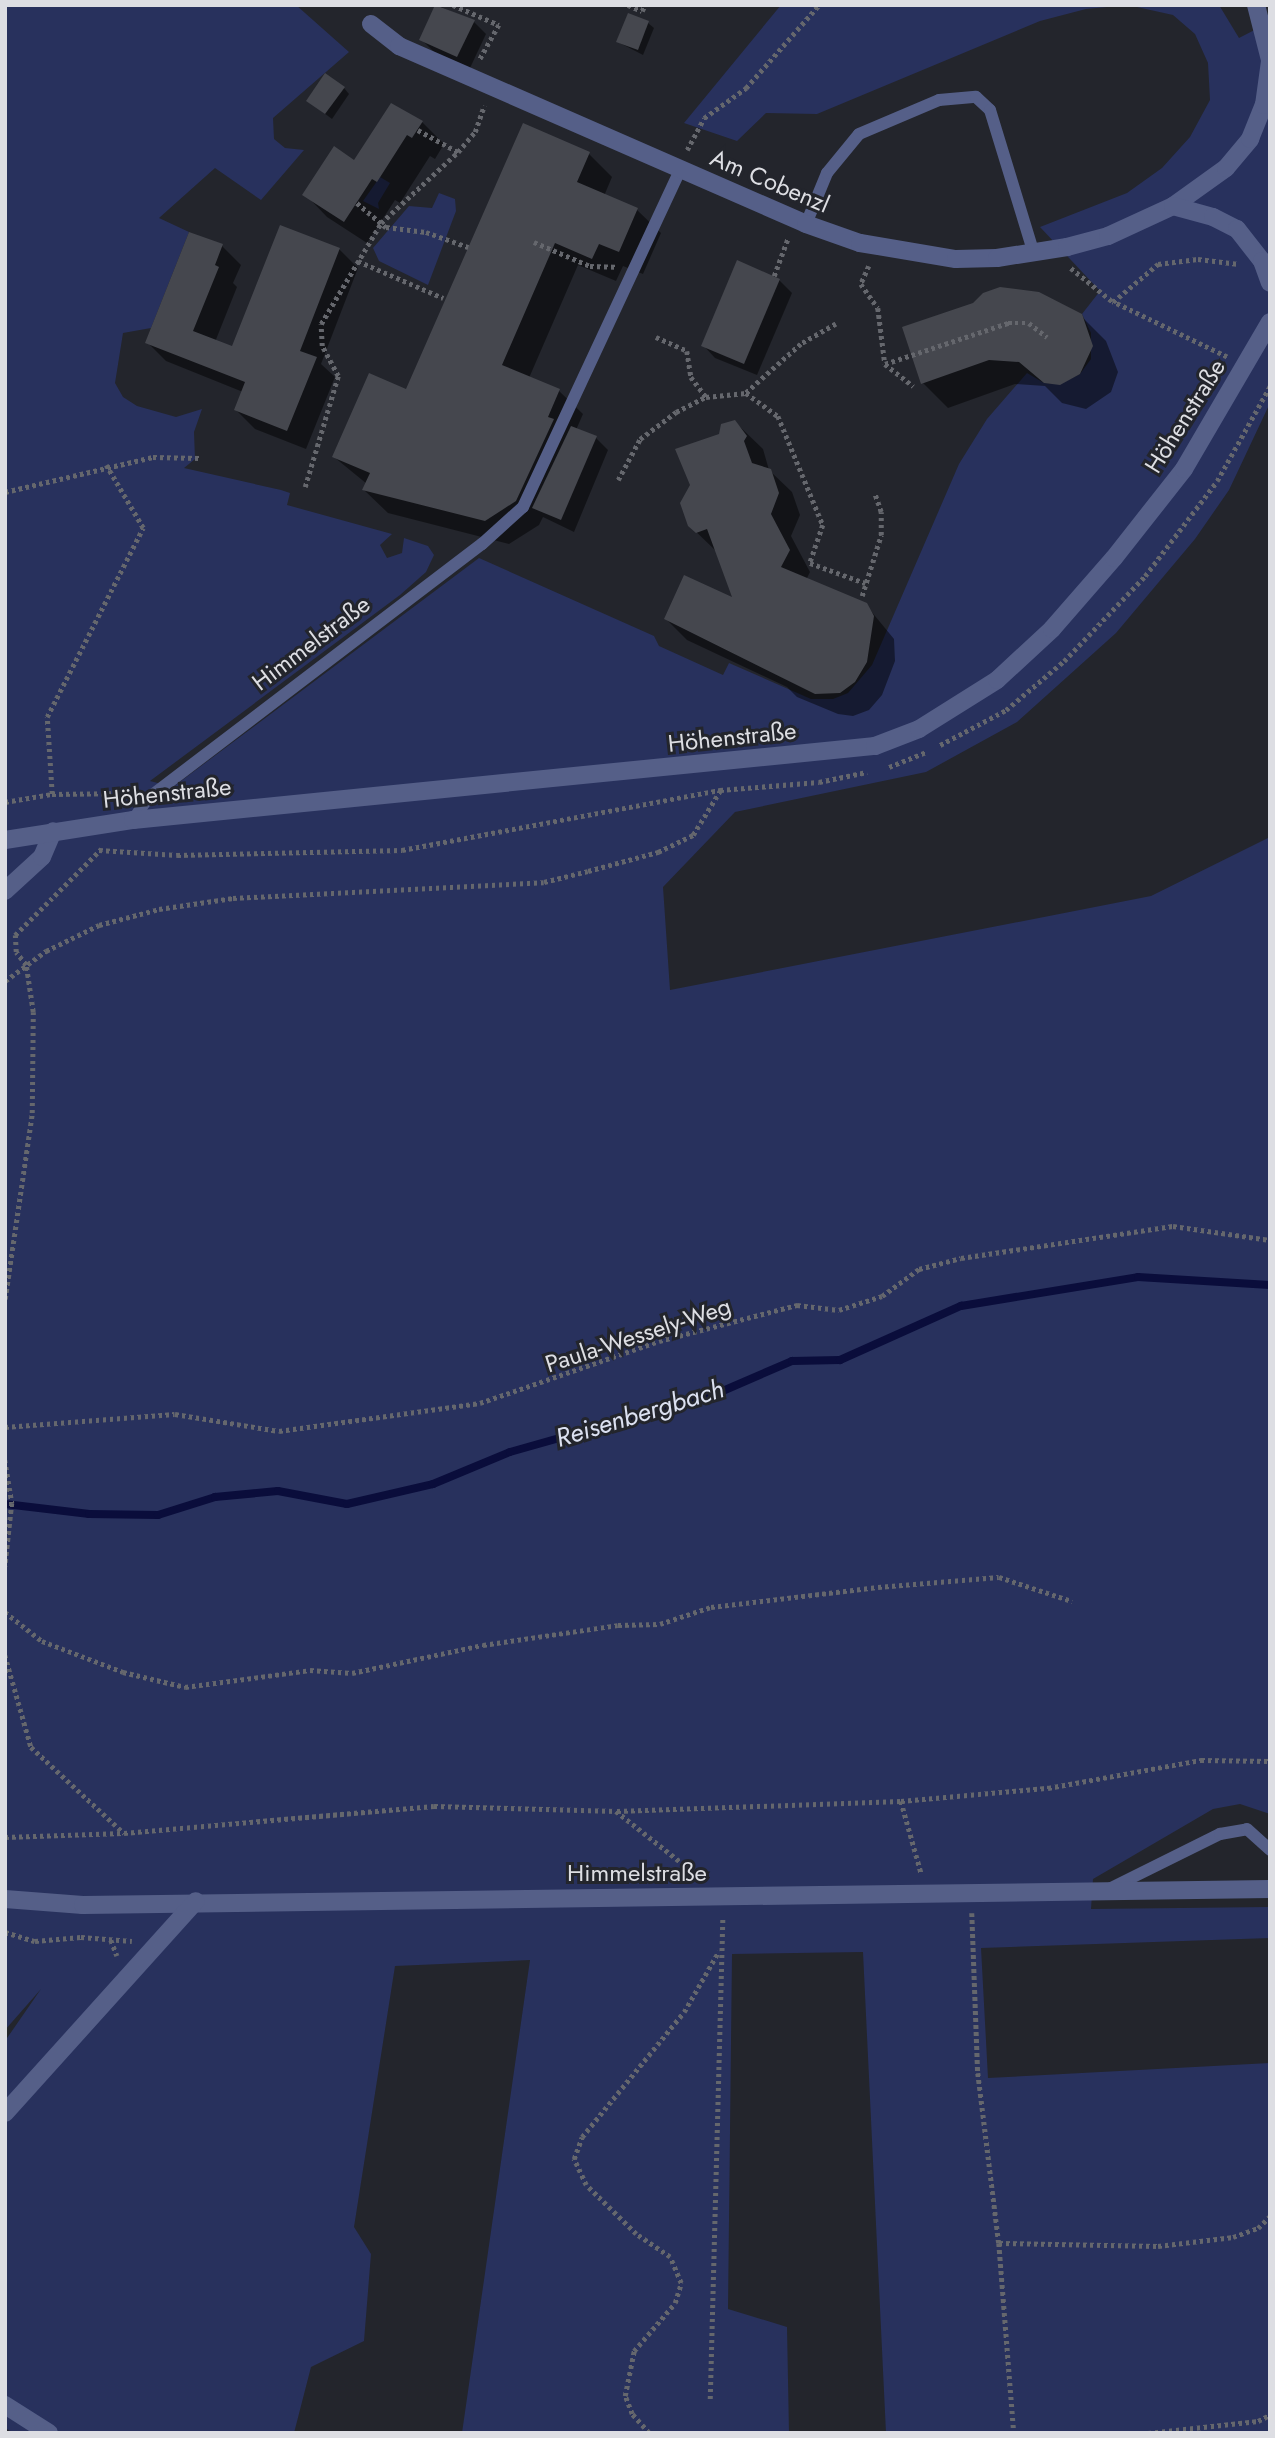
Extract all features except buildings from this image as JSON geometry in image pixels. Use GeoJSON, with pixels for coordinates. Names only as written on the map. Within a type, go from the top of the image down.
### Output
{"type":"FeatureCollection","features":[{"type":"Feature","properties":{"kind":"street","name":"Am Cobenzl"},"geometry":{"type":"LineString","coordinates":[[371,24],[399,46],[468,78],[806,224],[860,243],[925,256],[997,258],[1034,254],[1108,236],[1173,206],[1226,168],[1250,139],[1264,105],[1270,60],[1256,5]]}},
{"type":"Feature","properties":{"kind":"street"},"geometry":{"type":"LineString","coordinates":[[1173,206],[1213,217],[1237,229],[1262,261],[1270,284]]}},
{"type":"Feature","properties":{"kind":"street","name":"Höhenstraße"},"geometry":{"type":"LineString","coordinates":[[5,840],[133,820],[875,746],[919,729],[997,680],[1052,629],[1184,469],[1270,322]]}},
{"type":"Feature","properties":{"kind":"street"},"geometry":{"type":"LineString","coordinates":[[5,891],[42,857],[53,831]]}},
{"type":"Feature","properties":{"kind":"street","name":"Himmelstraße"},"geometry":{"type":"LineString","coordinates":[[5,1899],[34,1905],[197,1901],[971,1895],[1270,1889]]}},
{"type":"Feature","properties":{"kind":"street"},"geometry":{"type":"LineString","coordinates":[[5,2113],[197,1901]]}},
{"type":"Feature","properties":{"kind":"street"},"geometry":{"type":"LineString","coordinates":[[5,2405],[49,2433]]}},
{"type":"Feature","properties":{"kind":"lane"},"geometry":{"type":"LineString","coordinates":[[806,224],[827,173],[847,144],[873,127],[939,100],[964,96],[984,102],[1007,164],[1034,254]]}},
{"type":"Feature","properties":{"kind":"lane"},"geometry":{"type":"LineString","coordinates":[[631,274],[680,170]]}},
{"type":"Feature","properties":{"kind":"lane","name":"Himmelstraße"},"geometry":{"type":"LineString","coordinates":[[133,820],[147,799],[482,544],[523,507],[631,274]]}},
{"type":"Feature","properties":{"kind":"lane"},"geometry":{"type":"LineString","coordinates":[[1106,1891],[1220,1835],[1247,1829],[1270,1850]]}},
{"type":"Feature","properties":{"kind":"path"},"geometry":{"type":"LineString","coordinates":[[453,5],[499,25],[468,78]]}},
{"type":"Feature","properties":{"kind":"path"},"geometry":{"type":"LineString","coordinates":[[628,5],[642,10],[645,5]]}},
{"type":"Feature","properties":{"kind":"path"},"geometry":{"type":"LineString","coordinates":[[692,135],[704,118],[746,88],[819,5]]}},
{"type":"Feature","properties":{"kind":"path"},"geometry":{"type":"LineString","coordinates":[[305,487],[338,376],[323,346],[321,324],[381,223],[458,152],[475,132],[491,88]]}},
{"type":"Feature","properties":{"kind":"path"},"geometry":{"type":"LineString","coordinates":[[418,130],[458,152]]}},
{"type":"Feature","properties":{"kind":"path"},"geometry":{"type":"LineString","coordinates":[[357,203],[381,223],[396,231],[426,232],[468,247]]}},
{"type":"Feature","properties":{"kind":"path"},"geometry":{"type":"LineString","coordinates":[[774,276],[788,237]]}},
{"type":"Feature","properties":{"kind":"path"},"geometry":{"type":"LineString","coordinates":[[534,242],[590,266],[613,266],[631,274]]}},
{"type":"Feature","properties":{"kind":"path"},"geometry":{"type":"LineString","coordinates":[[1113,302],[1166,262],[1198,259],[1240,263]]}},
{"type":"Feature","properties":{"kind":"path"},"geometry":{"type":"LineString","coordinates":[[358,261],[443,298]]}},
{"type":"Feature","properties":{"kind":"path"},"geometry":{"type":"LineString","coordinates":[[869,265],[861,284],[878,308],[885,364],[913,386]]}},
{"type":"Feature","properties":{"kind":"path"},"geometry":{"type":"LineString","coordinates":[[1066,265],[1113,302],[1244,368]]}},
{"type":"Feature","properties":{"kind":"path"},"geometry":{"type":"LineString","coordinates":[[885,364],[1008,323],[1029,323],[1047,337]]}},
{"type":"Feature","properties":{"kind":"path"},"geometry":{"type":"LineString","coordinates":[[618,480],[640,439],[706,397],[746,393],[801,344],[836,324]]}},
{"type":"Feature","properties":{"kind":"path"},"geometry":{"type":"LineString","coordinates":[[656,337],[687,351],[691,377],[706,397]]}},
{"type":"Feature","properties":{"kind":"path"},"geometry":{"type":"LineString","coordinates":[[746,393],[778,416],[823,525],[810,563],[865,583]]}},
{"type":"Feature","properties":{"kind":"path"},"geometry":{"type":"LineString","coordinates":[[5,492],[106,465],[153,457],[199,458]]}},
{"type":"Feature","properties":{"kind":"path"},"geometry":{"type":"LineString","coordinates":[[52,794],[47,717],[95,615],[143,528],[106,465]]}},
{"type":"Feature","properties":{"kind":"path"},"geometry":{"type":"LineString","coordinates":[[862,596],[881,535],[881,512],[875,495]]}},
{"type":"Feature","properties":{"kind":"path"},"geometry":{"type":"LineString","coordinates":[[5,981],[26,965],[99,925],[159,909],[233,898],[544,882],[588,872],[658,852],[692,835],[706,819],[720,790],[402,849],[177,855],[101,850],[15,935],[16,952],[26,965],[33,1012],[32,1113],[5,1299]]}},
{"type":"Feature","properties":{"kind":"path"},"geometry":{"type":"LineString","coordinates":[[5,802],[52,794],[101,791],[137,794]]}},
{"type":"Feature","properties":{"kind":"path","name":"Paula-Wessely-Weg"},"geometry":{"type":"LineString","coordinates":[[5,1427],[175,1414],[279,1431],[480,1403],[659,1341],[785,1308],[797,1305],[839,1310],[882,1296],[919,1269],[961,1258],[1173,1226],[1270,1240]]}},
{"type":"Feature","properties":{"kind":"path"},"geometry":{"type":"LineString","coordinates":[[5,1460],[12,1503],[5,1567]]}},
{"type":"Feature","properties":{"kind":"path"},"geometry":{"type":"LineString","coordinates":[[5,1612],[42,1641],[123,1672],[185,1686],[310,1670],[352,1673],[483,1645],[618,1625],[660,1624],[711,1607],[878,1587],[999,1577],[1072,1601]]}},
{"type":"Feature","properties":{"kind":"path"},"geometry":{"type":"LineString","coordinates":[[5,1655],[31,1747],[124,1833]]}},
{"type":"Feature","properties":{"kind":"path"},"geometry":{"type":"LineString","coordinates":[[5,1837],[124,1833],[434,1806],[616,1811],[901,1801],[1048,1788],[1201,1760],[1270,1761]]}},
{"type":"Feature","properties":{"kind":"path"},"geometry":{"type":"LineString","coordinates":[[901,1801],[928,1895]]}},
{"type":"Feature","properties":{"kind":"path"},"geometry":{"type":"LineString","coordinates":[[616,1811],[724,1897],[710,2399]]}},
{"type":"Feature","properties":{"kind":"path"},"geometry":{"type":"LineString","coordinates":[[971,1895],[978,2073],[999,2244],[1014,2433]]}},
{"type":"Feature","properties":{"kind":"path"},"geometry":{"type":"LineString","coordinates":[[5,1932],[35,1941],[81,1937],[160,1942]]}},
{"type":"Feature","properties":{"kind":"path"},"geometry":{"type":"LineString","coordinates":[[649,2433],[625,2396],[634,2351],[675,2303],[681,2283],[670,2257],[636,2234],[586,2185],[574,2159],[582,2137],[684,2012],[721,1949]]}},
{"type":"Feature","properties":{"kind":"path"},"geometry":{"type":"LineString","coordinates":[[999,2244],[1158,2246],[1233,2237],[1258,2228],[1270,2216]]}},
{"type":"Feature","properties":{"kind":"path"},"geometry":{"type":"LineString","coordinates":[[1148,2433],[1258,2421],[1270,2415]]}},
{"type":"Feature","properties":{"kind":"shaded area"},"geometry":{"type":"Polygon","coordinates":[[[5,5],[296,5],[349,52],[273,118],[274,139],[285,148],[304,150],[261,200],[215,168],[159,218],[189,232],[151,328],[123,333],[115,383],[123,397],[137,406],[176,417],[202,409],[194,432],[195,459],[184,468],[281,490],[290,493],[287,505],[392,534],[380,545],[387,558],[402,553],[404,538],[428,546],[434,555],[426,572],[400,595],[150,781],[173,787],[479,558],[654,636],[659,646],[723,675],[729,663],[811,699],[833,699],[848,693],[872,665],[959,464],[987,419],[1027,373],[1044,383],[1060,384],[1080,374],[1091,359],[1091,333],[1082,314],[1100,291],[1040,227],[1127,193],[1162,168],[1190,137],[1210,100],[1208,63],[1195,34],[1173,15],[1128,5],[1219,5],[1239,38],[1270,22],[1270,403],[1229,490],[1195,539],[1116,633],[1017,722],[926,772],[735,812],[663,887],[670,990],[1151,896],[1270,837],[1270,1814],[1240,1804],[1213,1809],[1093,1879],[1091,1909],[1270,1907],[1270,1938],[981,1948],[988,2078],[1270,2063],[1270,2433],[886,2433],[863,1952],[732,1954],[728,2309],[787,2327],[789,2433],[462,2433],[530,1960],[395,1966],[354,2227],[371,2254],[364,2341],[311,2367],[294,2433],[14,2433],[5,2428],[5,2041],[41,1989],[5,2030],[5,5]]]}},
{"type":"Feature","properties":{"kind":"shaded area"},"geometry":{"type":"Polygon","coordinates":[[[781,5],[1128,5],[1086,9],[1040,21],[817,114],[766,113],[737,141],[684,123],[781,5]]]}},
{"type":"Feature","properties":{"kind":"shaded area"},"geometry":{"type":"Polygon","coordinates":[[[380,177],[390,183],[378,203],[379,209],[363,201],[380,177]]]}},
{"type":"Feature","properties":{"kind":"shaded area"},"geometry":{"type":"Polygon","coordinates":[[[439,193],[455,199],[456,211],[428,285],[379,261],[373,248],[409,206],[432,208],[439,193]]]}},
{"type":"Feature","properties":{"kind":"waterway","name":"Reisenbergbach"},"geometry":{"type":"LineString","coordinates":[[5,1504],[89,1514],[158,1515],[215,1497],[278,1491],[347,1504],[433,1484],[510,1452],[718,1393],[792,1361],[840,1360],[961,1306],[1138,1277],[1270,1285]]}}]}
